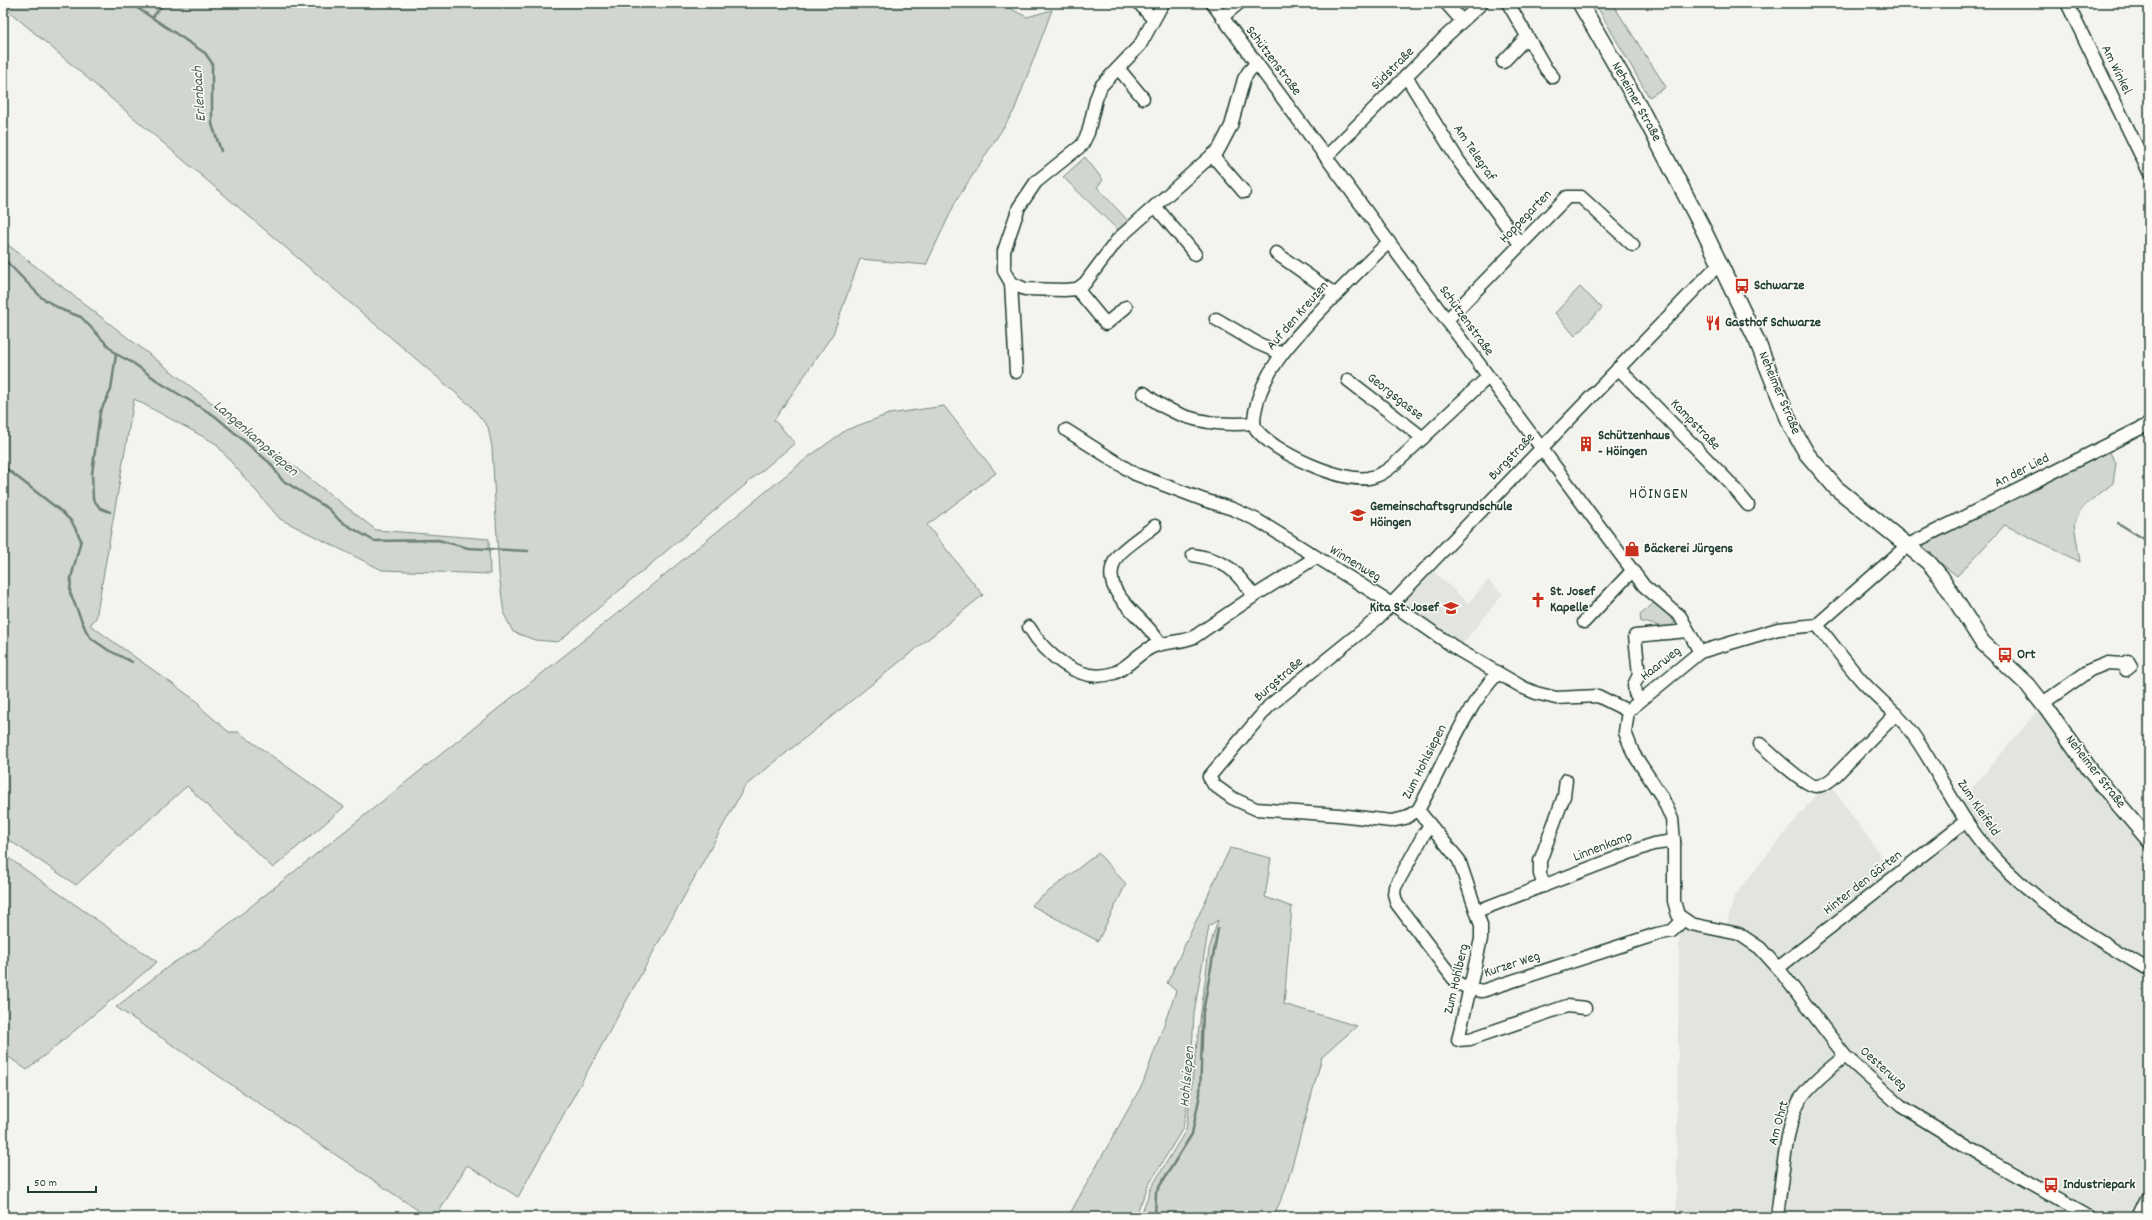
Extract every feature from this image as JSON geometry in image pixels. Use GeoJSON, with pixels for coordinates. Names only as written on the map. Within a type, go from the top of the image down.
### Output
{"type":"FeatureCollection","features":[{"type":"Feature","properties":{"kind":"main road","name":"Neheimer Straße"},"geometry":{"type":"LineString","coordinates":[[1580,3],[1640,107],[1720,263],[1757,341],[1792,428],[1807,454],[1836,488],[1928,562],[1941,577],[1982,642],[2018,674],[2043,703],[2093,774],[2149,840]]}},
{"type":"Feature","properties":{"kind":"street"},"geometry":{"type":"LineString","coordinates":[[1139,3],[1153,19]]}},
{"type":"Feature","properties":{"kind":"street"},"geometry":{"type":"LineString","coordinates":[[1016,372],[1011,283],[1004,272],[1004,251],[1019,207],[1036,182],[1082,145],[1088,133],[1098,92],[1146,38],[1153,19],[1163,3]]}},
{"type":"Feature","properties":{"kind":"street","name":"Schützenstraße"},"geometry":{"type":"LineString","coordinates":[[1212,3],[1644,586],[1680,616],[1700,652]]}},
{"type":"Feature","properties":{"kind":"street"},"geometry":{"type":"LineString","coordinates":[[1222,17],[1240,3]]}},
{"type":"Feature","properties":{"kind":"street"},"geometry":{"type":"LineString","coordinates":[[1446,3],[1462,21]]}},
{"type":"Feature","properties":{"kind":"street","name":"Südstraße"},"geometry":{"type":"LineString","coordinates":[[1326,157],[1406,76],[1482,3]]}},
{"type":"Feature","properties":{"kind":"street"},"geometry":{"type":"LineString","coordinates":[[1508,3],[1546,69],[1553,77]]}},
{"type":"Feature","properties":{"kind":"street","name":"Am Winkel"},"geometry":{"type":"LineString","coordinates":[[2067,3],[2149,172]]}},
{"type":"Feature","properties":{"kind":"street"},"geometry":{"type":"LineString","coordinates":[[1502,62],[1527,37]]}},
{"type":"Feature","properties":{"kind":"street"},"geometry":{"type":"LineString","coordinates":[[1011,283],[1025,289],[1077,289],[1092,276],[1118,239],[1212,155],[1228,135],[1244,79],[1256,64]]}},
{"type":"Feature","properties":{"kind":"street"},"geometry":{"type":"LineString","coordinates":[[1118,68],[1143,98]]}},
{"type":"Feature","properties":{"kind":"street","name":"Am Telegraf"},"geometry":{"type":"LineString","coordinates":[[1406,76],[1458,160],[1520,244]]}},
{"type":"Feature","properties":{"kind":"street"},"geometry":{"type":"LineString","coordinates":[[1212,155],[1244,192]]}},
{"type":"Feature","properties":{"kind":"street","name":"Hoppegarten"},"geometry":{"type":"LineString","coordinates":[[1447,320],[1561,202],[1573,195],[1581,197],[1586,201],[1633,245]]}},
{"type":"Feature","properties":{"kind":"street"},"geometry":{"type":"LineString","coordinates":[[1156,206],[1195,254]]}},
{"type":"Feature","properties":{"kind":"street","name":"Auf den Kreuzen"},"geometry":{"type":"LineString","coordinates":[[1254,424],[1259,397],[1282,354],[1336,295],[1389,242]]}},
{"type":"Feature","properties":{"kind":"street"},"geometry":{"type":"LineString","coordinates":[[1276,253],[1336,295]]}},
{"type":"Feature","properties":{"kind":"street","name":"Burgstraße"},"geometry":{"type":"LineString","coordinates":[[1256,809],[1232,798],[1214,785],[1209,777],[1269,706],[1378,618],[1392,604],[1720,263]]}},
{"type":"Feature","properties":{"kind":"street"},"geometry":{"type":"LineString","coordinates":[[1077,289],[1106,324],[1126,306]]}},
{"type":"Feature","properties":{"kind":"street"},"geometry":{"type":"LineString","coordinates":[[1216,319],[1257,343],[1282,354]]}},
{"type":"Feature","properties":{"kind":"street","name":"Kampstraße"},"geometry":{"type":"LineString","coordinates":[[1618,368],[1729,482],[1748,505]]}},
{"type":"Feature","properties":{"kind":"street"},"geometry":{"type":"LineString","coordinates":[[1144,393],[1160,406],[1180,416],[1210,422],[1254,424],[1263,436],[1290,454],[1329,472],[1355,478],[1368,478],[1382,474],[1488,377]]}},
{"type":"Feature","properties":{"kind":"street","name":"Georgsgasse"},"geometry":{"type":"LineString","coordinates":[[1348,380],[1389,414],[1423,438]]}},
{"type":"Feature","properties":{"kind":"street","name":"An der Lied"},"geometry":{"type":"LineString","coordinates":[[1908,545],[2149,424]]}},
{"type":"Feature","properties":{"kind":"street","name":"Winnenweg"},"geometry":{"type":"LineString","coordinates":[[1066,430],[1124,468],[1187,494],[1246,514],[1315,558],[1392,604],[1460,651],[1536,693],[1556,698],[1598,696],[1628,711]]}},
{"type":"Feature","properties":{"kind":"street"},"geometry":{"type":"LineString","coordinates":[[1155,526],[1117,557],[1110,576],[1114,590],[1155,634],[1160,644]]}},
{"type":"Feature","properties":{"kind":"street"},"geometry":{"type":"LineString","coordinates":[[1818,625],[1908,545]]}},
{"type":"Feature","properties":{"kind":"street"},"geometry":{"type":"LineString","coordinates":[[1193,555],[1209,558],[1228,566],[1239,576],[1254,596]]}},
{"type":"Feature","properties":{"kind":"street"},"geometry":{"type":"LineString","coordinates":[[1029,627],[1037,641],[1057,659],[1076,670],[1094,675],[1108,674],[1120,670],[1147,649],[1160,644],[1186,640],[1194,637],[1254,596],[1315,558]]}},
{"type":"Feature","properties":{"kind":"street"},"geometry":{"type":"LineString","coordinates":[[1584,622],[1633,570]]}},
{"type":"Feature","properties":{"kind":"street","name":"Haarweg"},"geometry":{"type":"LineString","coordinates":[[1628,711],[1700,652],[1778,629],[1818,625]]}},
{"type":"Feature","properties":{"kind":"street","name":"Zum Kleifeld"},"geometry":{"type":"LineString","coordinates":[[1818,625],[1862,681],[1896,714],[1922,747],[1966,821],[1987,848],[2017,879],[2050,908],[2094,938],[2149,970]]}},
{"type":"Feature","properties":{"kind":"street"},"geometry":{"type":"LineString","coordinates":[[1640,700],[1635,694],[1634,685],[1639,675],[1635,636],[1688,631]]}},
{"type":"Feature","properties":{"kind":"street"},"geometry":{"type":"LineString","coordinates":[[2043,703],[2090,670],[2108,663],[2123,664]]}},
{"type":"Feature","properties":{"kind":"street","name":"Zum Hohlsiepen"},"geometry":{"type":"LineString","coordinates":[[1256,809],[1339,815],[1391,821],[1404,818],[1418,810],[1468,710],[1482,689],[1498,673]]}},
{"type":"Feature","properties":{"kind":"street"},"geometry":{"type":"LineString","coordinates":[[1628,711],[1625,732],[1633,753],[1668,808],[1672,819],[1674,841],[1674,901],[1678,915],[1683,920]]}},
{"type":"Feature","properties":{"kind":"street"},"geometry":{"type":"LineString","coordinates":[[1760,744],[1805,782],[1815,786],[1821,786],[1833,778],[1896,714]]}},
{"type":"Feature","properties":{"kind":"street"},"geometry":{"type":"LineString","coordinates":[[1544,886],[1540,874],[1540,861],[1564,796],[1566,780]]}},
{"type":"Feature","properties":{"kind":"street","name":"Zum Hohlberg"},"geometry":{"type":"LineString","coordinates":[[1418,810],[1459,860],[1477,912],[1482,932],[1458,1040],[1470,1039],[1568,1006],[1584,1008]]}},
{"type":"Feature","properties":{"kind":"street","name":"Hinter den Gärten"},"geometry":{"type":"LineString","coordinates":[[1778,968],[1966,821]]}},
{"type":"Feature","properties":{"kind":"street","name":"Kurzer Weg"},"geometry":{"type":"LineString","coordinates":[[1430,825],[1399,880],[1394,894],[1398,904],[1456,982],[1470,989],[1482,991],[1657,934],[1672,931],[1683,920]]}},
{"type":"Feature","properties":{"kind":"street","name":"Linnenkamp"},"geometry":{"type":"LineString","coordinates":[[1477,912],[1653,844],[1674,841]]}},
{"type":"Feature","properties":{"kind":"street","name":"Oesterweg"},"geometry":{"type":"LineString","coordinates":[[1683,920],[1691,924],[1739,934],[1760,948],[1778,968],[1845,1056],[1901,1106],[1924,1122],[2090,1217]]}},
{"type":"Feature","properties":{"kind":"street","name":"Am Ohrt"},"geometry":{"type":"LineString","coordinates":[[1777,1217],[1787,1148],[1796,1108],[1808,1089],[1845,1056]]}},
{"type":"Feature","properties":{"kind":"street"},"geometry":{"type":"LineString","coordinates":[[2140,1217],[2149,1198]]}},
{"type":"Feature","properties":{"kind":"shaded area"},"geometry":{"type":"Polygon","coordinates":[[[3,3],[999,3],[1027,17],[1052,10],[1014,111],[956,201],[926,265],[860,259],[833,334],[774,420],[795,443],[558,642],[535,640],[513,632],[504,614],[499,574],[492,447],[488,427],[471,406],[3,6],[3,3]]]}},
{"type":"Feature","properties":{"kind":"shaded area"},"geometry":{"type":"Polygon","coordinates":[[[1595,3],[1612,3],[1666,87],[1649,97],[1595,3]]]}},
{"type":"Feature","properties":{"kind":"shaded area"},"geometry":{"type":"Polygon","coordinates":[[[1085,157],[1103,180],[1097,187],[1129,222],[1119,231],[1063,177],[1085,157]]]}},
{"type":"Feature","properties":{"kind":"shaded area"},"geometry":{"type":"Polygon","coordinates":[[[3,241],[376,530],[489,539],[490,574],[382,570],[280,519],[215,443],[134,399],[96,618],[90,625],[198,702],[201,708],[229,732],[238,732],[344,807],[273,868],[187,786],[76,885],[3,836],[3,241]]]}},
{"type":"Feature","properties":{"kind":"shaded area"},"geometry":{"type":"Polygon","coordinates":[[[1580,287],[1602,308],[1575,336],[1555,313],[1580,287]]]}},
{"type":"Feature","properties":{"kind":"shaded area"},"geometry":{"type":"Polygon","coordinates":[[[944,406],[996,473],[927,525],[983,595],[745,786],[518,1197],[467,1165],[436,1217],[428,1217],[116,1007],[173,963],[200,947],[625,607],[807,458],[846,430],[889,414],[944,406]]]}},
{"type":"Feature","properties":{"kind":"shaded area"},"geometry":{"type":"Polygon","coordinates":[[[2108,449],[2116,463],[2113,483],[2081,509],[2074,524],[2080,562],[2005,525],[1957,576],[1918,545],[2108,449]]]}},
{"type":"Feature","properties":{"kind":"shaded area","name":"Kita St. Josef"},"geometry":{"type":"Polygon","coordinates":[[[1432,570],[1468,603],[1488,580],[1503,594],[1462,645],[1408,606],[1407,598],[1432,570]]]}},
{"type":"Feature","properties":{"kind":"shaded area"},"geometry":{"type":"Polygon","coordinates":[[[1654,603],[1676,620],[1671,627],[1641,622],[1640,615],[1654,603]]]}},
{"type":"Feature","properties":{"kind":"shaded area"},"geometry":{"type":"Polygon","coordinates":[[[2039,709],[2149,843],[2149,1217],[1676,1217],[1679,929],[1724,935],[1734,896],[1818,792],[1833,789],[1892,871],[1952,820],[1961,801],[2039,709]]]}},
{"type":"Feature","properties":{"kind":"shaded area"},"geometry":{"type":"Polygon","coordinates":[[[1230,848],[1271,858],[1265,897],[1292,907],[1284,1004],[1357,1026],[1322,1057],[1285,1191],[1273,1217],[1140,1217],[1151,1188],[1186,1130],[1209,949],[1218,920],[1209,926],[1194,1013],[1190,1090],[1183,1128],[1148,1186],[1135,1217],[1068,1217],[1143,1083],[1176,991],[1167,983],[1230,848]]]}},
{"type":"Feature","properties":{"kind":"shaded area"},"geometry":{"type":"Polygon","coordinates":[[[1098,853],[1126,884],[1098,941],[1031,905],[1098,853]]]}},
{"type":"Feature","properties":{"kind":"shaded area"},"geometry":{"type":"Polygon","coordinates":[[[3,854],[157,962],[27,1070],[3,1053],[3,854]]]}},
{"type":"Feature","properties":{"kind":"waterway","name":"Erlenbach"},"geometry":{"type":"LineString","coordinates":[[130,3],[205,53],[212,63],[212,124],[221,151]]}},
{"type":"Feature","properties":{"kind":"waterway"},"geometry":{"type":"LineString","coordinates":[[152,18],[164,3]]}},
{"type":"Feature","properties":{"kind":"waterway","name":"Langenkampsiepen"},"geometry":{"type":"LineString","coordinates":[[3,258],[42,298],[62,310],[81,317],[116,354],[133,363],[162,384],[215,416],[270,463],[282,480],[329,509],[340,521],[374,541],[438,540],[468,548],[528,551]]}},
{"type":"Feature","properties":{"kind":"waterway"},"geometry":{"type":"LineString","coordinates":[[110,512],[100,508],[93,499],[92,474],[100,412],[111,390],[116,354]]}},
{"type":"Feature","properties":{"kind":"waterway"},"geometry":{"type":"LineString","coordinates":[[3,466],[62,512],[72,522],[81,540],[71,578],[70,593],[87,633],[92,639],[108,650],[132,662]]}},
{"type":"Feature","properties":{"kind":"waterway"},"geometry":{"type":"LineString","coordinates":[[2118,523],[2149,542]]}},
{"type":"Feature","properties":{"kind":"waterway","name":"Hohlsiepen"},"geometry":{"type":"LineString","coordinates":[[1155,1217],[1156,1192],[1192,1134],[1200,1094],[1203,1012],[1218,929]]}},
{"type":"Feature","properties":{"kind":"place","name":"Schwarze"},"geometry":{"type":"Point","coordinates":[1742,286]}},
{"type":"Feature","properties":{"kind":"place","name":"Gasthof Schwarze"},"geometry":{"type":"Point","coordinates":[1713,323]}},
{"type":"Feature","properties":{"kind":"place","name":"Schützenhaus - Höingen"},"geometry":{"type":"Point","coordinates":[1586,444]}},
{"type":"Feature","properties":{"kind":"place","name":"Gemeinschaftsgrundschule Höingen"},"geometry":{"type":"Point","coordinates":[1358,515]}},
{"type":"Feature","properties":{"kind":"place","name":"Bäckerei Jürgens"},"geometry":{"type":"Point","coordinates":[1632,549]}},
{"type":"Feature","properties":{"kind":"place","name":"St. Josef Kapelle"},"geometry":{"type":"Point","coordinates":[1538,600]}},
{"type":"Feature","properties":{"kind":"place","name":"Kita St. Josef"},"geometry":{"type":"Point","coordinates":[1451,608]}},
{"type":"Feature","properties":{"kind":"place","name":"Ort"},"geometry":{"type":"Point","coordinates":[2005,655]}},
{"type":"Feature","properties":{"kind":"place","name":"Industriepark"},"geometry":{"type":"Point","coordinates":[2051,1185]}},
{"type":"Feature","properties":{"kind":"district","name":"HÖINGEN"},"geometry":{"type":"Point","coordinates":[1659,494]}}]}
